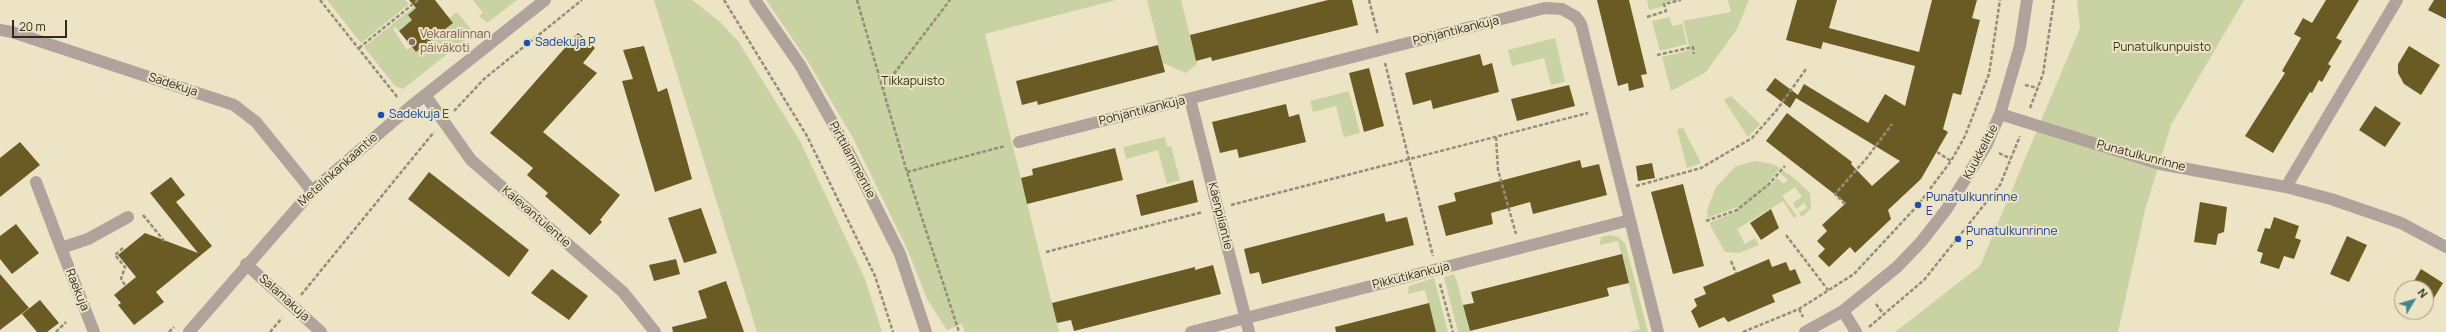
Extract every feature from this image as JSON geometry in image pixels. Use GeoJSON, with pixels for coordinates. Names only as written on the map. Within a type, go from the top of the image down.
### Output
{"type":"FeatureCollection","features":[{"type":"Feature","properties":{"kind":"street","name":"Metelinkankaantie"},"geometry":{"type":"LineString","coordinates":[[189,332],[246,264],[312,191],[410,107],[545,0]]}},
{"type":"Feature","properties":{"kind":"street","name":"Pirttilammentie"},"geometry":{"type":"LineString","coordinates":[[754,0],[800,65],[844,143],[900,254],[926,332]]}},
{"type":"Feature","properties":{"kind":"street","name":"Kuukkelitie"},"geometry":{"type":"LineString","coordinates":[[1805,332],[1843,311],[1897,267],[1922,242],[1970,174],[1986,146],[2000,114],[2020,46],[2027,0]]}},
{"type":"Feature","properties":{"kind":"street"},"geometry":{"type":"LineString","coordinates":[[2286,187],[2397,0]]}},
{"type":"Feature","properties":{"kind":"street","name":"Pohjantikankuja"},"geometry":{"type":"LineString","coordinates":[[1019,142],[1545,8],[1562,9],[1569,12],[1581,24],[1658,332]]}},
{"type":"Feature","properties":{"kind":"street","name":"Sadekuja"},"geometry":{"type":"LineString","coordinates":[[0,30],[12,32],[234,105],[256,122],[312,191]]}},
{"type":"Feature","properties":{"kind":"street","name":"Kalevantulentie"},"geometry":{"type":"LineString","coordinates":[[425,96],[443,124],[471,160],[623,292],[655,332]]}},
{"type":"Feature","properties":{"kind":"street","name":"Käenpiiantie"},"geometry":{"type":"LineString","coordinates":[[1190,99],[1249,332]]}},
{"type":"Feature","properties":{"kind":"street","name":"Punatulkunrinne"},"geometry":{"type":"LineString","coordinates":[[2000,114],[2160,164],[2286,187],[2331,199],[2401,223],[2446,248]]}},
{"type":"Feature","properties":{"kind":"street","name":"Raekuja"},"geometry":{"type":"LineString","coordinates":[[36,182],[94,332]]}},
{"type":"Feature","properties":{"kind":"street"},"geometry":{"type":"LineString","coordinates":[[61,248],[88,239],[128,217]]}},
{"type":"Feature","properties":{"kind":"street","name":"Pikkutikankuja"},"geometry":{"type":"LineString","coordinates":[[1191,332],[1630,220]]}},
{"type":"Feature","properties":{"kind":"street","name":"Salamakuja"},"geometry":{"type":"LineString","coordinates":[[246,264],[321,332]]}},
{"type":"Feature","properties":{"kind":"street"},"geometry":{"type":"LineString","coordinates":[[1843,311],[1856,332]]}},
{"type":"Feature","properties":{"kind":"path"},"geometry":{"type":"LineString","coordinates":[[320,0],[399,100],[410,107]]}},
{"type":"Feature","properties":{"kind":"path"},"geometry":{"type":"LineString","coordinates":[[359,48],[418,0]]}},
{"type":"Feature","properties":{"kind":"path"},"geometry":{"type":"LineString","coordinates":[[270,332],[443,124],[484,79],[582,0]]}},
{"type":"Feature","properties":{"kind":"path"},"geometry":{"type":"LineString","coordinates":[[724,0],[807,136],[875,276],[893,332]]}},
{"type":"Feature","properties":{"kind":"path"},"geometry":{"type":"LineString","coordinates":[[857,0],[907,172],[958,332]]}},
{"type":"Feature","properties":{"kind":"path"},"geometry":{"type":"LineString","coordinates":[[883,88],[950,0]]}},
{"type":"Feature","properties":{"kind":"path"},"geometry":{"type":"LineString","coordinates":[[1369,0],[1436,270],[1453,332]]}},
{"type":"Feature","properties":{"kind":"path"},"geometry":{"type":"LineString","coordinates":[[1647,17],[1666,11],[1664,4],[1680,0]]}},
{"type":"Feature","properties":{"kind":"path"},"geometry":{"type":"LineString","coordinates":[[1743,332],[1799,309],[1854,274],[1918,205],[1950,161],[1965,136],[1989,74],[2000,0]]}},
{"type":"Feature","properties":{"kind":"path"},"geometry":{"type":"LineString","coordinates":[[1657,55],[1692,47],[1694,54]]}},
{"type":"Feature","properties":{"kind":"path"},"geometry":{"type":"LineString","coordinates":[[1622,190],[1701,168],[1752,138],[1776,111],[1806,69]]}},
{"type":"Feature","properties":{"kind":"path"},"geometry":{"type":"LineString","coordinates":[[1233,204],[1586,114]]}},
{"type":"Feature","properties":{"kind":"path"},"geometry":{"type":"LineString","coordinates":[[1845,204],[1835,194],[1866,159],[1892,124]]}},
{"type":"Feature","properties":{"kind":"path"},"geometry":{"type":"LineString","coordinates":[[1496,137],[1498,170],[1520,248]]}},
{"type":"Feature","properties":{"kind":"path"},"geometry":{"type":"LineString","coordinates":[[907,172],[1019,142]]}},
{"type":"Feature","properties":{"kind":"path"},"geometry":{"type":"LineString","coordinates":[[1937,152],[1950,161]]}},
{"type":"Feature","properties":{"kind":"path"},"geometry":{"type":"LineString","coordinates":[[1706,220],[1737,210],[1769,184],[1785,166]]}},
{"type":"Feature","properties":{"kind":"path"},"geometry":{"type":"LineString","coordinates":[[141,211],[165,242]]}},
{"type":"Feature","properties":{"kind":"path"},"geometry":{"type":"LineString","coordinates":[[1046,252],[1201,212]]}},
{"type":"Feature","properties":{"kind":"path"},"geometry":{"type":"LineString","coordinates":[[1786,235],[1828,290]]}},
{"type":"Feature","properties":{"kind":"path"},"geometry":{"type":"LineString","coordinates":[[123,248],[115,255],[124,267],[121,279],[125,285]]}},
{"type":"Feature","properties":{"kind":"path"},"geometry":{"type":"LineString","coordinates":[[1731,261],[1736,273]]}},
{"type":"Feature","properties":{"kind":"path"},"geometry":{"type":"LineString","coordinates":[[56,332],[66,322]]}},
{"type":"Feature","properties":{"kind":"green space"},"geometry":{"type":"Polygon","coordinates":[[[327,0],[405,0],[409,4],[361,43],[327,0]]]}},
{"type":"Feature","properties":{"kind":"green space"},"geometry":{"type":"Polygon","coordinates":[[[473,0],[517,0],[487,23],[479,16],[483,13],[473,0]]]}},
{"type":"Feature","properties":{"kind":"green space"},"geometry":{"type":"Polygon","coordinates":[[[654,0],[692,0],[720,22],[738,41],[800,141],[865,279],[882,332],[757,332],[654,0]]]}},
{"type":"Feature","properties":{"kind":"green space","name":"Tikkapuisto"},"geometry":{"type":"Polygon","coordinates":[[[766,0],[1116,0],[985,34],[1059,332],[965,332],[962,324],[947,330],[927,299],[908,251],[853,138],[807,60],[766,0]]]}},
{"type":"Feature","properties":{"kind":"green space"},"geometry":{"type":"Polygon","coordinates":[[[1147,0],[1181,0],[1197,64],[1186,73],[1163,63],[1147,0]]]}},
{"type":"Feature","properties":{"kind":"green space"},"geometry":{"type":"Polygon","coordinates":[[[1647,0],[1674,0],[1663,3],[1664,6],[1649,10],[1647,0]]]}},
{"type":"Feature","properties":{"kind":"green space"},"geometry":{"type":"Polygon","coordinates":[[[1728,0],[1749,0],[1737,29],[1706,72],[1671,91],[1662,57],[1690,50],[1683,21],[1731,12],[1728,0]]]}},
{"type":"Feature","properties":{"kind":"green space","name":"Punatulkunpuisto"},"geometry":{"type":"Polygon","coordinates":[[[2077,0],[2244,0],[2171,125],[2145,210],[2118,332],[1895,332],[1980,266],[2080,28],[2077,0]]]}},
{"type":"Feature","properties":{"kind":"green space"},"geometry":{"type":"Polygon","coordinates":[[[415,6],[417,8],[408,15],[412,20],[399,31],[395,27],[393,29],[407,50],[411,47],[416,52],[453,23],[449,18],[457,12],[474,33],[403,89],[395,86],[364,47],[415,6]]]}},
{"type":"Feature","properties":{"kind":"green space"},"geometry":{"type":"Polygon","coordinates":[[[1670,17],[1672,26],[1682,24],[1687,44],[1660,51],[1652,21],[1670,17]]]}},
{"type":"Feature","properties":{"kind":"green space"},"geometry":{"type":"Polygon","coordinates":[[[1555,38],[1565,82],[1551,85],[1544,58],[1512,66],[1508,50],[1555,38]]]}},
{"type":"Feature","properties":{"kind":"green space"},"geometry":{"type":"Polygon","coordinates":[[[1349,91],[1360,133],[1344,137],[1336,106],[1313,112],[1310,101],[1349,91]]]}},
{"type":"Feature","properties":{"kind":"green space"},"geometry":{"type":"Polygon","coordinates":[[[1731,96],[1760,124],[1748,137],[1724,100],[1731,96]]]}},
{"type":"Feature","properties":{"kind":"green space"},"geometry":{"type":"Polygon","coordinates":[[[1683,128],[1701,163],[1687,168],[1677,129],[1683,128]]]}},
{"type":"Feature","properties":{"kind":"green space"},"geometry":{"type":"Polygon","coordinates":[[[1165,137],[1167,147],[1171,146],[1180,180],[1167,184],[1158,150],[1126,159],[1123,147],[1165,137]]]}},
{"type":"Feature","properties":{"kind":"green space"},"geometry":{"type":"Polygon","coordinates":[[[1756,161],[1772,164],[1780,168],[1769,181],[1772,184],[1777,178],[1784,184],[1788,180],[1781,174],[1783,171],[1794,178],[1810,193],[1811,208],[1802,217],[1799,213],[1807,208],[1804,203],[1796,209],[1793,203],[1802,197],[1795,187],[1782,196],[1797,216],[1794,218],[1783,201],[1737,229],[1745,244],[1755,238],[1759,245],[1739,253],[1725,252],[1709,223],[1738,211],[1737,207],[1708,218],[1707,210],[1716,187],[1736,166],[1756,161]]]}},
{"type":"Feature","properties":{"kind":"green space"},"geometry":{"type":"Polygon","coordinates":[[[1611,235],[1618,237],[1625,243],[1648,332],[1628,332],[1640,329],[1618,241],[1600,245],[1601,237],[1611,235]]]}},
{"type":"Feature","properties":{"kind":"green space"},"geometry":{"type":"Polygon","coordinates":[[[1454,274],[1470,332],[1458,332],[1444,277],[1454,274]]]}},
{"type":"Feature","properties":{"kind":"green space"},"geometry":{"type":"Polygon","coordinates":[[[1434,278],[1448,332],[1436,332],[1425,290],[1408,294],[1409,286],[1434,278]]]}},
{"type":"Feature","properties":{"kind":"building"},"geometry":{"type":"Polygon","coordinates":[[[409,0],[435,0],[453,23],[416,52],[399,31],[412,20],[408,15],[416,8],[409,0]]]}},
{"type":"Feature","properties":{"kind":"building"},"geometry":{"type":"Polygon","coordinates":[[[1328,0],[1352,0],[1358,25],[1212,61],[1211,57],[1196,61],[1190,35],[1328,0]]]}},
{"type":"Feature","properties":{"kind":"building"},"geometry":{"type":"Polygon","coordinates":[[[1597,0],[1629,0],[1647,74],[1641,75],[1644,87],[1629,91],[1628,83],[1618,86],[1597,0]]]}},
{"type":"Feature","properties":{"kind":"building"},"geometry":{"type":"Polygon","coordinates":[[[1797,0],[1837,0],[1829,28],[1919,52],[1932,0],[1977,0],[1972,18],[1980,20],[1961,95],[1953,93],[1943,129],[1948,132],[1921,179],[1888,210],[1891,219],[1855,253],[1850,247],[1829,267],[1818,256],[1825,249],[1817,241],[1827,231],[1822,225],[1846,203],[1766,141],[1787,113],[1852,162],[1851,164],[1872,186],[1900,161],[1796,98],[1790,108],[1766,90],[1775,78],[1798,95],[1804,84],[1868,123],[1885,94],[1905,106],[1915,66],[1823,42],[1821,49],[1786,40],[1797,0]]]}},
{"type":"Feature","properties":{"kind":"building"},"geometry":{"type":"Polygon","coordinates":[[[2326,0],[2359,0],[2336,38],[2342,41],[2328,64],[2331,66],[2322,82],[2319,80],[2312,93],[2310,92],[2273,153],[2245,136],[2285,73],[2282,71],[2301,38],[2294,34],[2303,18],[2312,23],[2326,0]]]}},
{"type":"Feature","properties":{"kind":"building"},"geometry":{"type":"Polygon","coordinates":[[[2434,0],[2446,0],[2446,19],[2428,10],[2434,0]]]}},
{"type":"Feature","properties":{"kind":"building"},"geometry":{"type":"Polygon","coordinates":[[[578,33],[595,48],[583,63],[597,73],[543,132],[620,195],[600,220],[602,222],[590,235],[545,196],[548,193],[527,175],[533,168],[490,133],[578,33]]]}},
{"type":"Feature","properties":{"kind":"building"},"geometry":{"type":"Polygon","coordinates":[[[1158,45],[1165,72],[1038,105],[1037,101],[1022,105],[1016,81],[1158,45]]]}},
{"type":"Feature","properties":{"kind":"building"},"geometry":{"type":"Polygon","coordinates":[[[644,46],[658,92],[667,88],[692,179],[655,192],[622,81],[633,79],[623,50],[644,46]]]}},
{"type":"Feature","properties":{"kind":"building"},"geometry":{"type":"Polygon","coordinates":[[[2409,46],[2440,65],[2421,95],[2404,84],[2398,73],[2398,64],[2409,46]]]}},
{"type":"Feature","properties":{"kind":"building"},"geometry":{"type":"Polygon","coordinates":[[[1480,54],[1483,66],[1492,63],[1499,92],[1433,109],[1431,100],[1413,105],[1405,73],[1480,54]]]}},
{"type":"Feature","properties":{"kind":"building"},"geometry":{"type":"Polygon","coordinates":[[[1369,68],[1384,126],[1364,132],[1349,73],[1369,68]]]}},
{"type":"Feature","properties":{"kind":"building"},"geometry":{"type":"Polygon","coordinates":[[[1569,85],[1575,106],[1517,121],[1511,99],[1569,85]]]}},
{"type":"Feature","properties":{"kind":"building"},"geometry":{"type":"Polygon","coordinates":[[[1286,104],[1289,117],[1299,114],[1306,142],[1239,158],[1237,149],[1220,153],[1212,122],[1286,104]]]}},
{"type":"Feature","properties":{"kind":"building"},"geometry":{"type":"Polygon","coordinates":[[[2375,106],[2401,123],[2385,147],[2359,130],[2375,106]]]}},
{"type":"Feature","properties":{"kind":"building"},"geometry":{"type":"Polygon","coordinates":[[[20,142],[40,165],[0,197],[0,158],[20,142]]]}},
{"type":"Feature","properties":{"kind":"building"},"geometry":{"type":"Polygon","coordinates":[[[1115,148],[1123,180],[1027,204],[1021,178],[1033,175],[1032,169],[1115,148]]]}},
{"type":"Feature","properties":{"kind":"building"},"geometry":{"type":"Polygon","coordinates":[[[1580,160],[1582,168],[1599,164],[1607,195],[1533,214],[1530,202],[1491,213],[1493,224],[1446,236],[1438,206],[1456,201],[1454,193],[1580,160]]]}},
{"type":"Feature","properties":{"kind":"building"},"geometry":{"type":"Polygon","coordinates":[[[1652,163],[1655,178],[1638,181],[1636,166],[1652,163]]]}},
{"type":"Feature","properties":{"kind":"building"},"geometry":{"type":"Polygon","coordinates":[[[429,172],[529,250],[509,277],[408,199],[429,172]]]}},
{"type":"Feature","properties":{"kind":"building"},"geometry":{"type":"Polygon","coordinates":[[[171,177],[185,195],[176,202],[212,246],[156,292],[164,302],[134,325],[118,305],[121,303],[114,295],[136,277],[118,255],[145,233],[198,253],[150,193],[171,177]]]}},
{"type":"Feature","properties":{"kind":"building"},"geometry":{"type":"Polygon","coordinates":[[[1193,180],[1198,202],[1141,216],[1136,195],[1193,180]]]}},
{"type":"Feature","properties":{"kind":"building"},"geometry":{"type":"Polygon","coordinates":[[[1683,184],[1704,266],[1673,274],[1651,192],[1683,184]]]}},
{"type":"Feature","properties":{"kind":"building"},"geometry":{"type":"Polygon","coordinates":[[[2200,202],[2227,207],[2224,232],[2218,234],[2216,245],[2194,242],[2200,202]]]}},
{"type":"Feature","properties":{"kind":"building"},"geometry":{"type":"Polygon","coordinates":[[[701,208],[717,253],[684,263],[668,218],[701,208]]]}},
{"type":"Feature","properties":{"kind":"building"},"geometry":{"type":"Polygon","coordinates":[[[1771,209],[1779,228],[1761,240],[1750,223],[1771,209]]]}},
{"type":"Feature","properties":{"kind":"building"},"geometry":{"type":"Polygon","coordinates":[[[1384,213],[1386,222],[1407,217],[1414,245],[1262,284],[1259,272],[1250,274],[1244,249],[1384,213]]]}},
{"type":"Feature","properties":{"kind":"building"},"geometry":{"type":"Polygon","coordinates":[[[2274,217],[2299,226],[2295,238],[2301,240],[2294,259],[2284,256],[2279,269],[2260,263],[2263,253],[2257,251],[2265,228],[2270,229],[2274,217]]]}},
{"type":"Feature","properties":{"kind":"building"},"geometry":{"type":"Polygon","coordinates":[[[16,224],[39,253],[12,274],[0,259],[0,236],[16,224]]]}},
{"type":"Feature","properties":{"kind":"building"},"geometry":{"type":"Polygon","coordinates":[[[2347,236],[2367,245],[2349,282],[2330,274],[2347,236]]]}},
{"type":"Feature","properties":{"kind":"building"},"geometry":{"type":"Polygon","coordinates":[[[1622,254],[1629,283],[1607,288],[1609,296],[1470,331],[1463,305],[1474,303],[1471,292],[1622,254]]]}},
{"type":"Feature","properties":{"kind":"building"},"geometry":{"type":"Polygon","coordinates":[[[676,259],[680,274],[654,281],[649,265],[676,259]]]}},
{"type":"Feature","properties":{"kind":"building"},"geometry":{"type":"Polygon","coordinates":[[[1769,259],[1772,267],[1786,262],[1790,271],[1795,269],[1801,283],[1772,295],[1775,302],[1728,322],[1724,317],[1699,328],[1691,311],[1697,306],[1694,299],[1706,294],[1703,287],[1769,259]]]}},
{"type":"Feature","properties":{"kind":"building"},"geometry":{"type":"Polygon","coordinates":[[[1213,265],[1221,294],[1074,331],[1071,320],[1057,323],[1052,303],[1195,267],[1195,270],[1213,265]]]}},
{"type":"Feature","properties":{"kind":"building"},"geometry":{"type":"Polygon","coordinates":[[[552,269],[588,296],[569,320],[531,293],[552,269]]]}},
{"type":"Feature","properties":{"kind":"building"},"geometry":{"type":"Polygon","coordinates":[[[2421,269],[2443,283],[2434,298],[2434,280],[2415,280],[2421,269]]]}},
{"type":"Feature","properties":{"kind":"building"},"geometry":{"type":"Polygon","coordinates":[[[0,274],[29,308],[0,330],[0,274]]]}},
{"type":"Feature","properties":{"kind":"building"},"geometry":{"type":"Polygon","coordinates":[[[726,281],[744,332],[673,332],[672,327],[707,318],[698,291],[726,281]]]}},
{"type":"Feature","properties":{"kind":"building"},"geometry":{"type":"Polygon","coordinates":[[[40,300],[59,323],[47,332],[37,332],[22,314],[40,300]]]}},
{"type":"Feature","properties":{"kind":"building"},"geometry":{"type":"Polygon","coordinates":[[[1429,303],[1436,332],[1336,332],[1335,327],[1429,303]]]}},
{"type":"Feature","properties":{"kind":"place","name":"Vekaralinnan päiväkoti"},"geometry":{"type":"Point","coordinates":[412,42]}},
{"type":"Feature","properties":{"kind":"place","name":"Sadekuja P"},"geometry":{"type":"Point","coordinates":[527,43]}},
{"type":"Feature","properties":{"kind":"place","name":"Sadekuja E"},"geometry":{"type":"Point","coordinates":[381,115]}},
{"type":"Feature","properties":{"kind":"place","name":"Punatulkunrinne E"},"geometry":{"type":"Point","coordinates":[1918,205]}},
{"type":"Feature","properties":{"kind":"place","name":"Punatulkunrinne P"},"geometry":{"type":"Point","coordinates":[1958,239]}}]}
